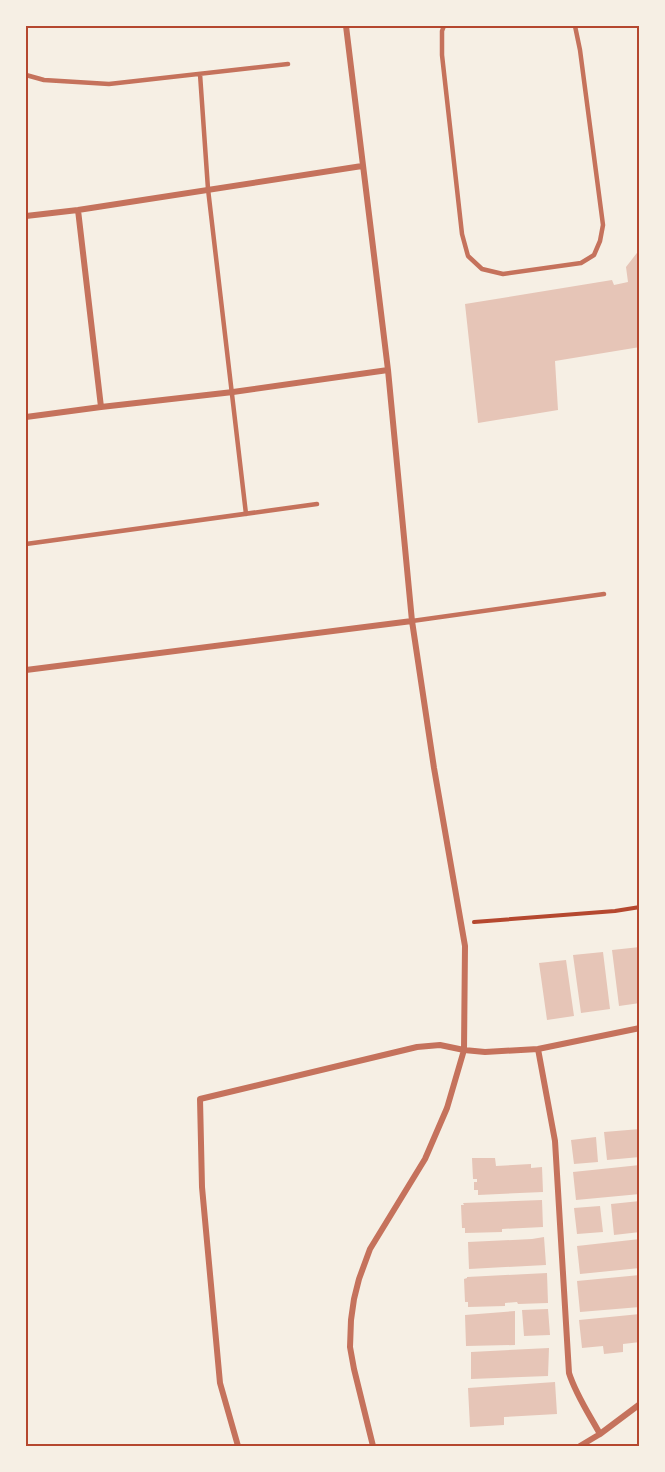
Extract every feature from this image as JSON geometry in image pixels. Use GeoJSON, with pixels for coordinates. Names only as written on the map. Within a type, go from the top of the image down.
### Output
{"type":"FeatureCollection","features":[{"type":"Feature","properties":{"kind":"street"},"geometry":{"type":"LineString","coordinates":[[346,26],[388,370],[412,621],[434,768],[465,946],[464,1050],[447,1108],[425,1159],[370,1249],[354,1299],[350,1347],[373,1446]]}},
{"type":"Feature","properties":{"kind":"street"},"geometry":{"type":"LineString","coordinates":[[26,216],[362,166]]}},
{"type":"Feature","properties":{"kind":"street"},"geometry":{"type":"LineString","coordinates":[[78,210],[101,407]]}},
{"type":"Feature","properties":{"kind":"street"},"geometry":{"type":"LineString","coordinates":[[26,417],[233,392],[388,370]]}},
{"type":"Feature","properties":{"kind":"street"},"geometry":{"type":"LineString","coordinates":[[26,670],[412,621]]}},
{"type":"Feature","properties":{"kind":"street"},"geometry":{"type":"LineString","coordinates":[[238,1446],[220,1383],[202,1187],[200,1099],[417,1047],[440,1045],[485,1052],[538,1049],[639,1028]]}},
{"type":"Feature","properties":{"kind":"street"},"geometry":{"type":"LineString","coordinates":[[538,1049],[555,1141],[569,1373],[573,1386],[600,1434]]}},
{"type":"Feature","properties":{"kind":"street"},"geometry":{"type":"LineString","coordinates":[[580,1446],[600,1434],[639,1404]]}},
{"type":"Feature","properties":{"kind":"lane"},"geometry":{"type":"LineString","coordinates":[[444,26],[442,55],[462,234],[468,256],[482,269],[503,274],[581,263],[594,255],[600,241],[603,225],[575,26]]}},
{"type":"Feature","properties":{"kind":"lane"},"geometry":{"type":"LineString","coordinates":[[26,75],[44,80],[109,84],[288,64]]}},
{"type":"Feature","properties":{"kind":"lane"},"geometry":{"type":"LineString","coordinates":[[200,74],[208,189],[246,514]]}},
{"type":"Feature","properties":{"kind":"lane"},"geometry":{"type":"LineString","coordinates":[[26,544],[317,504]]}},
{"type":"Feature","properties":{"kind":"lane"},"geometry":{"type":"LineString","coordinates":[[412,621],[604,594]]}},
{"type":"Feature","properties":{"kind":"path"},"geometry":{"type":"LineString","coordinates":[[461,923],[639,907]]}},
{"type":"Feature","properties":{"kind":"building"},"geometry":{"type":"Polygon","coordinates":[[[640,249],[640,347],[555,361],[558,410],[478,423],[465,304],[612,280],[614,285],[628,282],[626,267],[640,249]]]}},
{"type":"Feature","properties":{"kind":"building"},"geometry":{"type":"Polygon","coordinates":[[[640,947],[640,1003],[619,1006],[612,950],[640,947]]]}},
{"type":"Feature","properties":{"kind":"building"},"geometry":{"type":"Polygon","coordinates":[[[603,952],[610,1009],[581,1013],[573,955],[603,952]]]}},
{"type":"Feature","properties":{"kind":"building"},"geometry":{"type":"Polygon","coordinates":[[[566,960],[574,1016],[547,1020],[539,963],[566,960]]]}},
{"type":"Feature","properties":{"kind":"building"},"geometry":{"type":"Polygon","coordinates":[[[640,1129],[640,1157],[607,1160],[604,1132],[640,1129]]]}},
{"type":"Feature","properties":{"kind":"building"},"geometry":{"type":"Polygon","coordinates":[[[596,1137],[598,1162],[574,1164],[571,1140],[596,1137]]]}},
{"type":"Feature","properties":{"kind":"building"},"geometry":{"type":"Polygon","coordinates":[[[472,1158],[495,1158],[496,1166],[531,1164],[531,1168],[542,1167],[543,1192],[478,1195],[478,1190],[474,1190],[474,1182],[477,1182],[477,1179],[473,1179],[472,1158]]]}},
{"type":"Feature","properties":{"kind":"building"},"geometry":{"type":"Polygon","coordinates":[[[640,1165],[640,1194],[576,1200],[573,1172],[640,1165]]]}},
{"type":"Feature","properties":{"kind":"building"},"geometry":{"type":"Polygon","coordinates":[[[542,1200],[543,1227],[502,1229],[502,1232],[465,1233],[465,1228],[462,1228],[461,1205],[464,1205],[463,1203],[542,1200]]]}},
{"type":"Feature","properties":{"kind":"building"},"geometry":{"type":"Polygon","coordinates":[[[640,1201],[640,1232],[614,1235],[611,1204],[640,1201]]]}},
{"type":"Feature","properties":{"kind":"building"},"geometry":{"type":"Polygon","coordinates":[[[600,1206],[603,1232],[577,1234],[574,1208],[600,1206]]]}},
{"type":"Feature","properties":{"kind":"building"},"geometry":{"type":"Polygon","coordinates":[[[544,1237],[546,1265],[469,1269],[468,1242],[544,1237]]]}},
{"type":"Feature","properties":{"kind":"building"},"geometry":{"type":"Polygon","coordinates":[[[640,1239],[640,1268],[580,1274],[577,1246],[640,1239]]]}},
{"type":"Feature","properties":{"kind":"building"},"geometry":{"type":"Polygon","coordinates":[[[547,1273],[548,1303],[518,1304],[517,1302],[505,1303],[505,1306],[468,1307],[468,1302],[465,1302],[464,1279],[467,1277],[547,1273]]]}},
{"type":"Feature","properties":{"kind":"building"},"geometry":{"type":"Polygon","coordinates":[[[640,1275],[640,1307],[580,1312],[577,1281],[640,1275]]]}},
{"type":"Feature","properties":{"kind":"building"},"geometry":{"type":"Polygon","coordinates":[[[548,1309],[550,1335],[524,1336],[522,1310],[548,1309]]]}},
{"type":"Feature","properties":{"kind":"building"},"geometry":{"type":"Polygon","coordinates":[[[515,1311],[515,1345],[466,1346],[465,1315],[515,1311]]]}},
{"type":"Feature","properties":{"kind":"building"},"geometry":{"type":"Polygon","coordinates":[[[640,1314],[640,1342],[623,1344],[623,1352],[604,1354],[603,1346],[582,1348],[579,1320],[640,1314]]]}},
{"type":"Feature","properties":{"kind":"building"},"geometry":{"type":"Polygon","coordinates":[[[549,1348],[548,1376],[471,1379],[471,1352],[549,1348]]]}},
{"type":"Feature","properties":{"kind":"building"},"geometry":{"type":"Polygon","coordinates":[[[555,1382],[557,1414],[504,1417],[504,1425],[470,1427],[468,1388],[555,1382]]]}}]}
